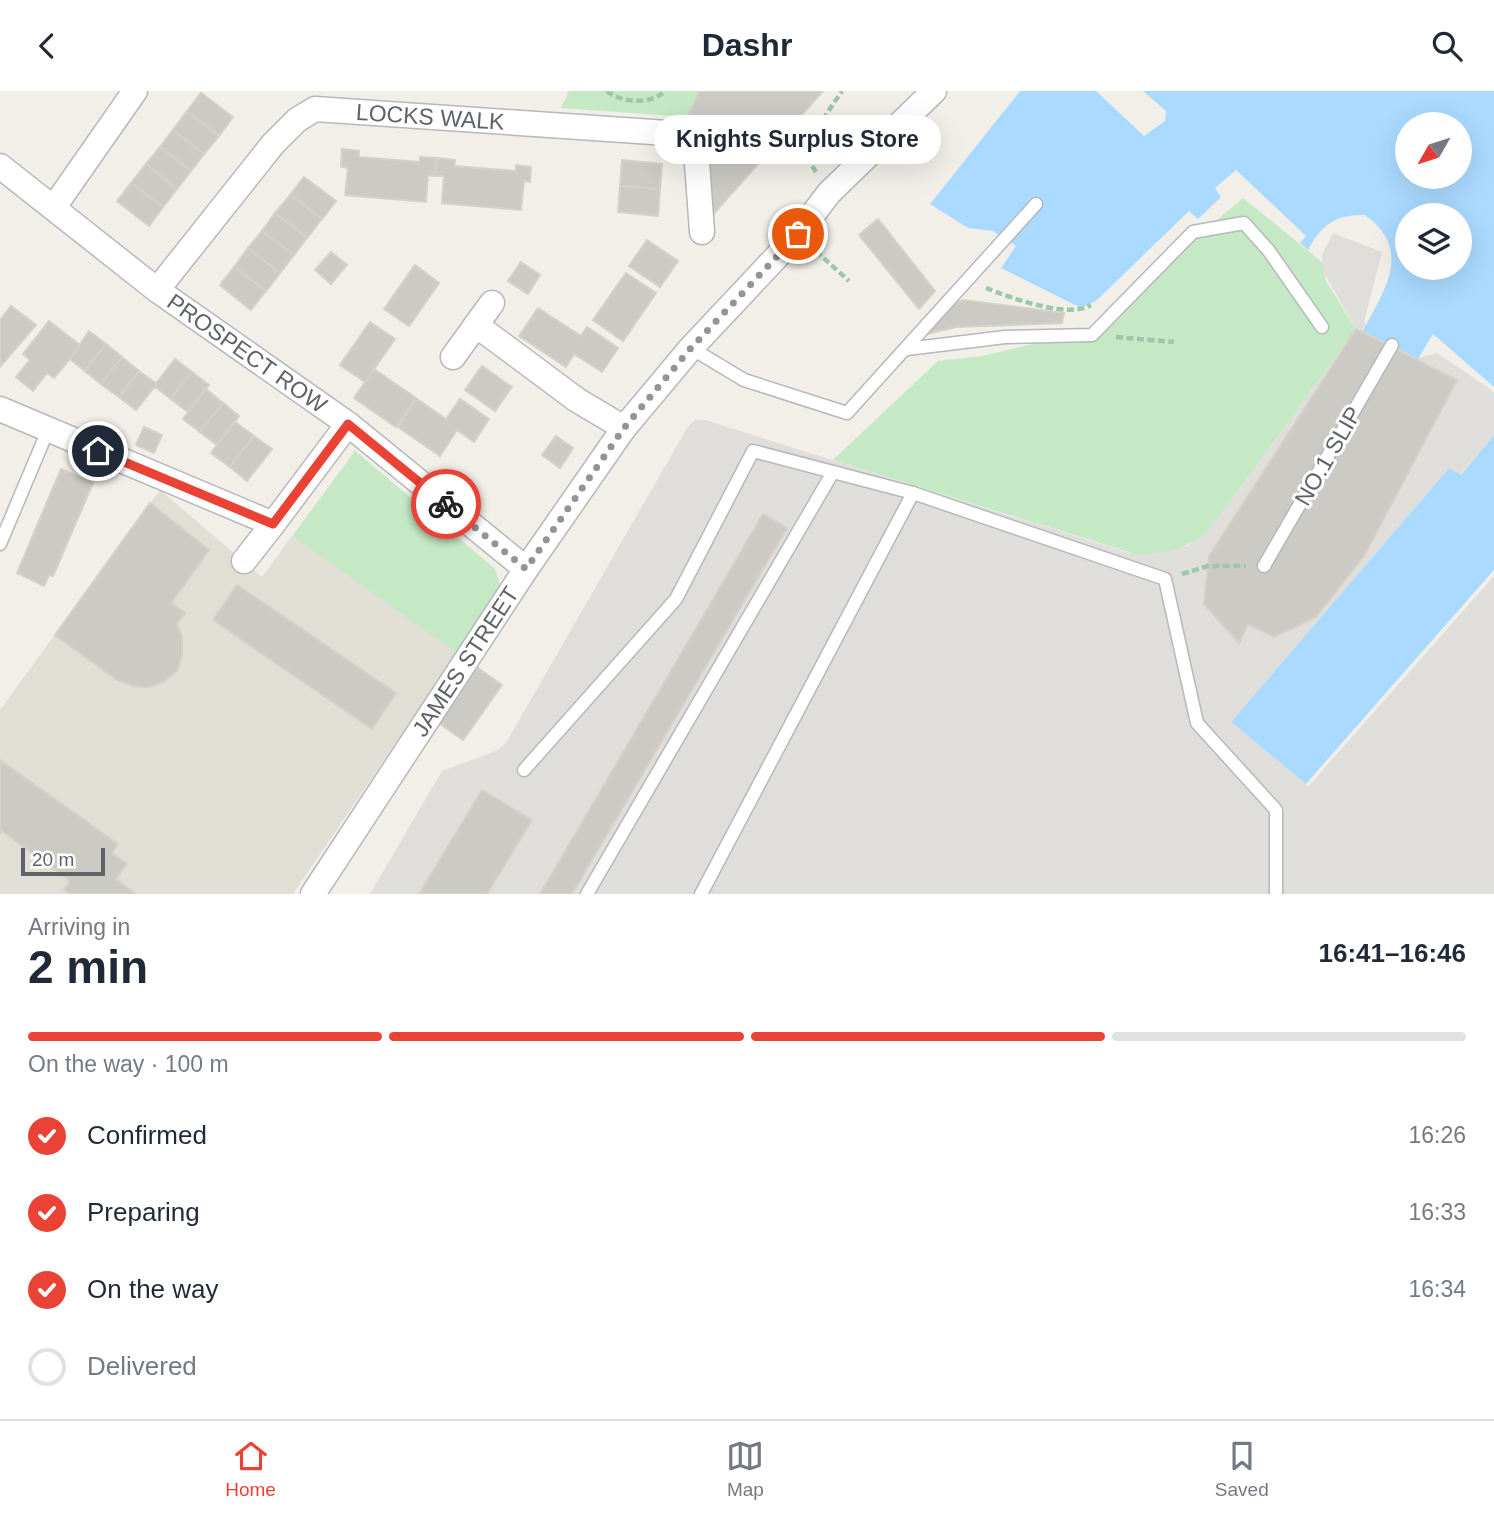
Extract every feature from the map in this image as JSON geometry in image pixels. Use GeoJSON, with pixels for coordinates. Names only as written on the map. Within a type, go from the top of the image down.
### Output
{"type":"FeatureCollection","features":[{"type":"Feature","properties":{"kind":"street"},"geometry":{"type":"LineString","coordinates":[[54,207],[135,91]]}},
{"type":"Feature","properties":{"kind":"street","name":"JAMES STREET"},"geometry":{"type":"LineString","coordinates":[[313,894],[526,569],[624,428],[691,348],[798,234],[829,193],[934,91]]}},
{"type":"Feature","properties":{"kind":"street","name":"LOCKS WALK"},"geometry":{"type":"LineString","coordinates":[[158,290],[273,144],[297,120],[315,109],[682,134],[696,149],[702,232]]}},
{"type":"Feature","properties":{"kind":"street","name":"PROSPECT ROW"},"geometry":{"type":"LineString","coordinates":[[0,166],[158,290],[348,424],[526,569]]}},
{"type":"Feature","properties":{"kind":"street"},"geometry":{"type":"LineString","coordinates":[[453,357],[492,303]]}},
{"type":"Feature","properties":{"kind":"street"},"geometry":{"type":"LineString","coordinates":[[476,325],[578,400],[624,428]]}},
{"type":"Feature","properties":{"kind":"street"},"geometry":{"type":"LineString","coordinates":[[0,409],[273,524]]}},
{"type":"Feature","properties":{"kind":"street"},"geometry":{"type":"LineString","coordinates":[[244,561],[348,424]]}},
{"type":"Feature","properties":{"kind":"lane"},"geometry":{"type":"LineString","coordinates":[[691,348],[744,380],[847,413],[908,349],[1036,204]]}},
{"type":"Feature","properties":{"kind":"lane"},"geometry":{"type":"LineString","coordinates":[[908,349],[1005,337],[1093,335],[1193,232],[1244,223],[1269,251],[1322,327]]}},
{"type":"Feature","properties":{"kind":"lane","name":"NO.1 SLIP"},"geometry":{"type":"LineString","coordinates":[[1264,566],[1392,345]]}},
{"type":"Feature","properties":{"kind":"lane"},"geometry":{"type":"LineString","coordinates":[[0,544],[48,430]]}},
{"type":"Feature","properties":{"kind":"lane"},"geometry":{"type":"LineString","coordinates":[[524,770],[676,599],[753,451],[913,493],[1165,579],[1197,723],[1276,810],[1276,894]]}},
{"type":"Feature","properties":{"kind":"lane"},"geometry":{"type":"LineString","coordinates":[[587,894],[833,472]]}},
{"type":"Feature","properties":{"kind":"lane"},"geometry":{"type":"LineString","coordinates":[[701,894],[913,493]]}},
{"type":"Feature","properties":{"kind":"path"},"geometry":{"type":"LineString","coordinates":[[607,91],[614,97],[635,101],[661,95],[665,91]]}},
{"type":"Feature","properties":{"kind":"path"},"geometry":{"type":"LineString","coordinates":[[829,193],[802,150],[842,91]]}},
{"type":"Feature","properties":{"kind":"path"},"geometry":{"type":"LineString","coordinates":[[798,234],[849,281]]}},
{"type":"Feature","properties":{"kind":"path"},"geometry":{"type":"LineString","coordinates":[[970,278],[1007,296],[1062,309],[1082,310],[1093,304]]}},
{"type":"Feature","properties":{"kind":"path"},"geometry":{"type":"LineString","coordinates":[[1093,335],[1174,342]]}},
{"type":"Feature","properties":{"kind":"path"},"geometry":{"type":"LineString","coordinates":[[1165,579],[1208,566],[1264,566]]}},
{"type":"Feature","properties":{"kind":"shaded area"},"geometry":{"type":"Polygon","coordinates":[[[1333,233],[1382,252],[1364,322],[1403,362],[1437,353],[1494,392],[1494,435],[1460,475],[1449,468],[1231,722],[1306,784],[1494,570],[1494,894],[370,894],[442,771],[496,751],[506,743],[687,428],[695,420],[705,420],[1129,553],[1143,554],[1188,546],[1210,529],[1356,329],[1323,271],[1322,255],[1333,233]]]}},
{"type":"Feature","properties":{"kind":"shaded area"},"geometry":{"type":"Polygon","coordinates":[[[355,451],[495,569],[501,588],[293,894],[0,894],[0,710],[160,490],[262,577],[355,451]]]}},
{"type":"Feature","properties":{"kind":"green space"},"geometry":{"type":"Polygon","coordinates":[[[569,91],[699,91],[688,117],[561,108],[569,91]]]}},
{"type":"Feature","properties":{"kind":"green space"},"geometry":{"type":"Polygon","coordinates":[[[1243,198],[1322,262],[1326,281],[1356,329],[1203,536],[1185,546],[1165,552],[1135,554],[833,460],[938,361],[982,356],[1085,332],[1243,198]]]}},
{"type":"Feature","properties":{"kind":"green space"},"geometry":{"type":"Polygon","coordinates":[[[355,451],[495,569],[501,588],[457,653],[293,536],[355,451]]]}},
{"type":"Feature","properties":{"kind":"water"},"geometry":{"type":"Polygon","coordinates":[[[1020,91],[1096,91],[1144,136],[1165,121],[1166,111],[1143,91],[1494,91],[1494,387],[1433,334],[1418,359],[1363,331],[1386,285],[1391,256],[1388,242],[1380,229],[1365,215],[1346,217],[1330,223],[1318,234],[1308,250],[1300,243],[1306,236],[1236,170],[1215,188],[1221,197],[1198,219],[1189,211],[1096,301],[1081,308],[1001,268],[1016,246],[993,231],[968,228],[930,204],[1020,91]]]}},
{"type":"Feature","properties":{"kind":"water"},"geometry":{"type":"Polygon","coordinates":[[[1494,435],[1494,570],[1306,784],[1231,722],[1449,468],[1461,475],[1494,435]]]}},
{"type":"Feature","properties":{"kind":"pier"},"geometry":{"type":"Polygon","coordinates":[[[1494,570],[1494,576],[1308,787],[1306,784],[1494,570]]]}},
{"type":"Feature","properties":{"kind":"building"},"geometry":{"type":"Polygon","coordinates":[[[699,91],[823,91],[709,219],[688,117],[699,91]]]}},
{"type":"Feature","properties":{"kind":"building"},"geometry":{"type":"Polygon","coordinates":[[[201,93],[233,117],[219,136],[187,111],[201,93]]]}},
{"type":"Feature","properties":{"kind":"building"},"geometry":{"type":"Polygon","coordinates":[[[187,111],[219,136],[204,154],[173,130],[187,111]]]}},
{"type":"Feature","properties":{"kind":"building"},"geometry":{"type":"Polygon","coordinates":[[[173,130],[204,154],[191,171],[160,147],[173,130]]]}},
{"type":"Feature","properties":{"kind":"building"},"geometry":{"type":"Polygon","coordinates":[[[160,147],[191,171],[177,189],[146,164],[160,147]]]}},
{"type":"Feature","properties":{"kind":"building"},"geometry":{"type":"Polygon","coordinates":[[[342,149],[359,151],[359,157],[420,162],[420,157],[437,158],[435,176],[428,175],[426,202],[345,195],[348,168],[341,167],[342,149]]]}},
{"type":"Feature","properties":{"kind":"building"},"geometry":{"type":"Polygon","coordinates":[[[437,158],[455,160],[454,166],[516,171],[516,165],[531,167],[530,182],[524,181],[521,210],[442,203],[444,176],[435,176],[437,158]]]}},
{"type":"Feature","properties":{"kind":"building"},"geometry":{"type":"Polygon","coordinates":[[[622,160],[662,164],[660,189],[620,186],[622,160]]]}},
{"type":"Feature","properties":{"kind":"building"},"geometry":{"type":"Polygon","coordinates":[[[146,164],[177,189],[163,207],[131,183],[146,164]]]}},
{"type":"Feature","properties":{"kind":"building"},"geometry":{"type":"Polygon","coordinates":[[[304,177],[336,201],[322,219],[290,195],[304,177]]]}},
{"type":"Feature","properties":{"kind":"building"},"geometry":{"type":"Polygon","coordinates":[[[131,183],[163,207],[149,226],[117,201],[131,183]]]}},
{"type":"Feature","properties":{"kind":"building"},"geometry":{"type":"Polygon","coordinates":[[[620,186],[660,189],[658,216],[618,212],[620,186]]]}},
{"type":"Feature","properties":{"kind":"building"},"geometry":{"type":"Polygon","coordinates":[[[290,195],[322,219],[307,238],[275,213],[290,195]]]}},
{"type":"Feature","properties":{"kind":"building"},"geometry":{"type":"Polygon","coordinates":[[[275,213],[307,238],[294,255],[262,231],[275,213]]]}},
{"type":"Feature","properties":{"kind":"building"},"geometry":{"type":"Polygon","coordinates":[[[878,219],[935,291],[919,309],[859,235],[878,219]]]}},
{"type":"Feature","properties":{"kind":"building"},"geometry":{"type":"Polygon","coordinates":[[[262,231],[294,255],[280,273],[248,248],[262,231]]]}},
{"type":"Feature","properties":{"kind":"building"},"geometry":{"type":"Polygon","coordinates":[[[647,240],[678,261],[660,287],[629,266],[647,240]]]}},
{"type":"Feature","properties":{"kind":"building"},"geometry":{"type":"Polygon","coordinates":[[[248,248],[280,273],[266,291],[234,267],[248,248]]]}},
{"type":"Feature","properties":{"kind":"building"},"geometry":{"type":"Polygon","coordinates":[[[331,252],[347,265],[331,284],[315,270],[331,252]]]}},
{"type":"Feature","properties":{"kind":"building"},"geometry":{"type":"Polygon","coordinates":[[[521,262],[540,275],[528,294],[508,281],[521,262]]]}},
{"type":"Feature","properties":{"kind":"building"},"geometry":{"type":"Polygon","coordinates":[[[415,265],[439,283],[409,326],[384,309],[415,265]]]}},
{"type":"Feature","properties":{"kind":"building"},"geometry":{"type":"Polygon","coordinates":[[[234,267],[266,291],[251,310],[220,285],[234,267]]]}},
{"type":"Feature","properties":{"kind":"building"},"geometry":{"type":"Polygon","coordinates":[[[626,273],[656,293],[623,341],[593,320],[626,273]]]}},
{"type":"Feature","properties":{"kind":"building"},"geometry":{"type":"Polygon","coordinates":[[[963,300],[1064,313],[1062,323],[956,327],[926,334],[953,304],[963,300]]]}},
{"type":"Feature","properties":{"kind":"building"},"geometry":{"type":"Polygon","coordinates":[[[11,306],[36,325],[0,367],[0,320],[11,306]]]}},
{"type":"Feature","properties":{"kind":"building"},"geometry":{"type":"Polygon","coordinates":[[[538,308],[581,336],[587,327],[618,348],[602,372],[574,354],[566,367],[519,336],[538,308]]]}},
{"type":"Feature","properties":{"kind":"building"},"geometry":{"type":"Polygon","coordinates":[[[49,321],[81,346],[54,378],[47,373],[33,391],[16,377],[30,360],[23,354],[49,321]]]}},
{"type":"Feature","properties":{"kind":"building"},"geometry":{"type":"Polygon","coordinates":[[[370,322],[395,339],[365,382],[340,365],[370,322]]]}},
{"type":"Feature","properties":{"kind":"building"},"geometry":{"type":"Polygon","coordinates":[[[1356,329],[1457,380],[1364,556],[1316,617],[1274,637],[1248,624],[1239,643],[1204,604],[1209,556],[1356,329]]]}},
{"type":"Feature","properties":{"kind":"building"},"geometry":{"type":"Polygon","coordinates":[[[89,331],[106,344],[85,371],[70,359],[89,331]]]}},
{"type":"Feature","properties":{"kind":"building"},"geometry":{"type":"Polygon","coordinates":[[[106,344],[122,357],[101,384],[85,371],[106,344]]]}},
{"type":"Feature","properties":{"kind":"building"},"geometry":{"type":"Polygon","coordinates":[[[122,357],[139,371],[119,397],[101,384],[122,357]]]}},
{"type":"Feature","properties":{"kind":"building"},"geometry":{"type":"Polygon","coordinates":[[[175,359],[192,372],[171,399],[154,386],[175,359]]]}},
{"type":"Feature","properties":{"kind":"building"},"geometry":{"type":"Polygon","coordinates":[[[482,366],[512,387],[495,411],[465,390],[482,366]]]}},
{"type":"Feature","properties":{"kind":"building"},"geometry":{"type":"Polygon","coordinates":[[[374,369],[416,398],[396,427],[354,398],[374,369]]]}},
{"type":"Feature","properties":{"kind":"building"},"geometry":{"type":"Polygon","coordinates":[[[139,371],[157,384],[136,410],[119,397],[139,371]]]}},
{"type":"Feature","properties":{"kind":"building"},"geometry":{"type":"Polygon","coordinates":[[[192,372],[209,385],[188,412],[171,399],[192,372]]]}},
{"type":"Feature","properties":{"kind":"building"},"geometry":{"type":"Polygon","coordinates":[[[206,389],[223,403],[200,432],[183,419],[206,389]]]}},
{"type":"Feature","properties":{"kind":"building"},"geometry":{"type":"Polygon","coordinates":[[[417,399],[446,419],[460,399],[489,419],[474,442],[457,430],[440,456],[398,427],[417,399]]]}},
{"type":"Feature","properties":{"kind":"building"},"geometry":{"type":"Polygon","coordinates":[[[223,403],[239,416],[217,445],[200,432],[223,403]]]}},
{"type":"Feature","properties":{"kind":"building"},"geometry":{"type":"Polygon","coordinates":[[[235,422],[254,436],[230,467],[211,453],[235,422]]]}},
{"type":"Feature","properties":{"kind":"building"},"geometry":{"type":"Polygon","coordinates":[[[144,427],[162,435],[154,453],[136,445],[144,427]]]}},
{"type":"Feature","properties":{"kind":"building"},"geometry":{"type":"Polygon","coordinates":[[[254,436],[272,449],[247,481],[230,467],[254,436]]]}},
{"type":"Feature","properties":{"kind":"building"},"geometry":{"type":"Polygon","coordinates":[[[556,436],[573,448],[560,468],[542,455],[556,436]]]}},
{"type":"Feature","properties":{"kind":"building"},"geometry":{"type":"Polygon","coordinates":[[[61,469],[93,483],[53,576],[49,575],[44,586],[17,573],[61,469]]]}},
{"type":"Feature","properties":{"kind":"building"},"geometry":{"type":"Polygon","coordinates":[[[150,503],[209,550],[171,603],[185,613],[177,624],[182,636],[182,655],[177,671],[163,682],[149,687],[133,686],[116,679],[55,635],[150,503]]]}},
{"type":"Feature","properties":{"kind":"building"},"geometry":{"type":"Polygon","coordinates":[[[763,514],[787,528],[572,894],[540,894],[763,514]]]}},
{"type":"Feature","properties":{"kind":"building"},"geometry":{"type":"Polygon","coordinates":[[[237,585],[396,693],[372,729],[213,620],[237,585]]]}},
{"type":"Feature","properties":{"kind":"building"},"geometry":{"type":"Polygon","coordinates":[[[478,668],[502,685],[463,740],[439,723],[478,668]]]}},
{"type":"Feature","properties":{"kind":"building"},"geometry":{"type":"Polygon","coordinates":[[[0,760],[118,844],[112,853],[127,864],[116,879],[136,894],[70,894],[64,890],[70,881],[2,831],[0,834],[0,760]]]}},
{"type":"Feature","properties":{"kind":"building"},"geometry":{"type":"Polygon","coordinates":[[[482,790],[532,820],[487,894],[419,894],[482,790]]]}},
{"type":"Feature","properties":{"kind":"way so far"},"geometry":{"type":"LineString","coordinates":[[446,504],[526,569],[624,428],[691,348],[798,234]]}},
{"type":"Feature","properties":{"kind":"place","name":"Knights Surplus Store"},"geometry":{"type":"Point","coordinates":[798,234]}},
{"type":"Feature","properties":{"kind":"route"},"geometry":{"type":"LineString","coordinates":[[98,451],[273,524],[348,424],[446,504]]}}]}
